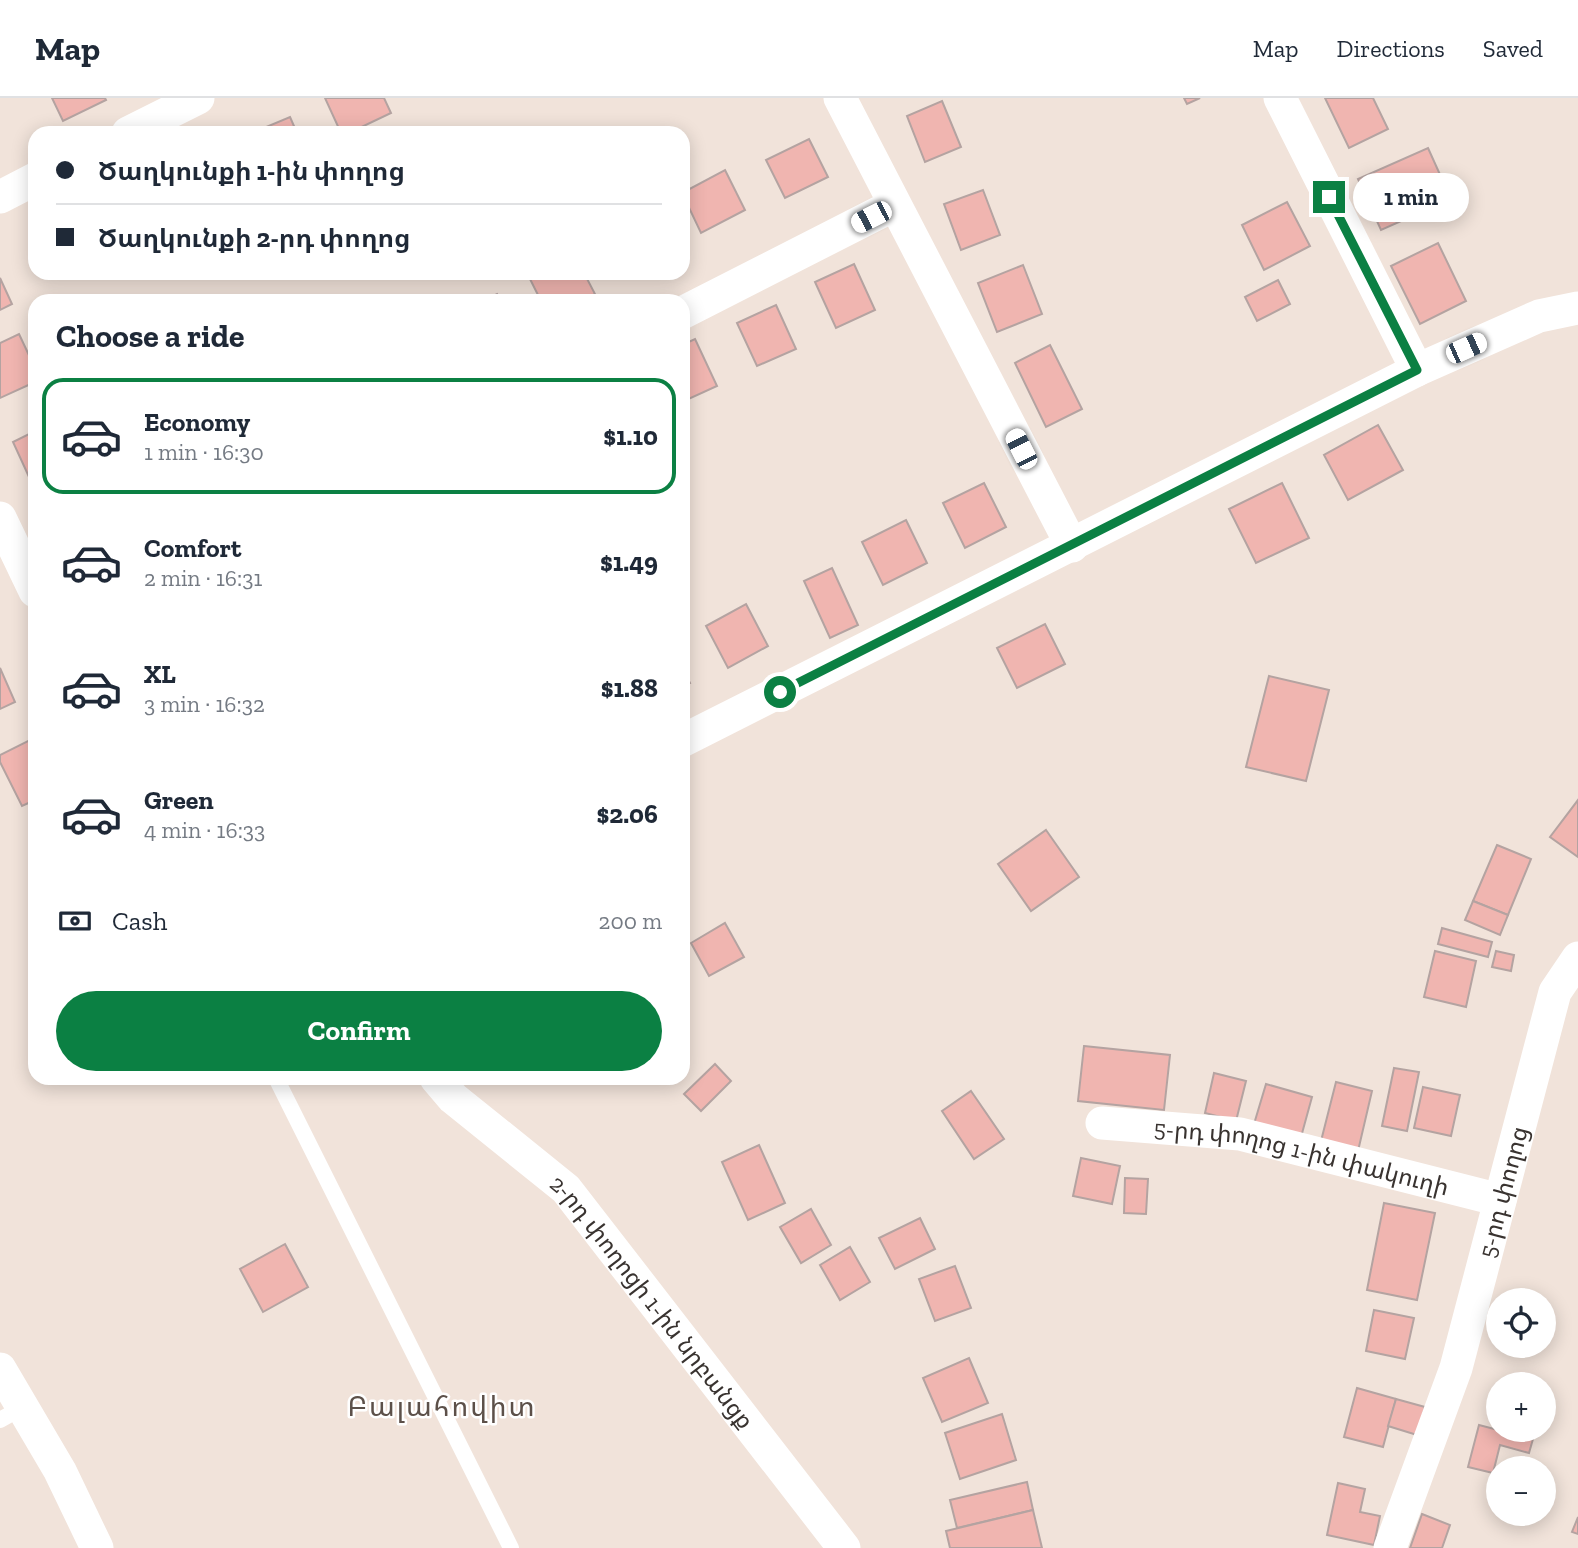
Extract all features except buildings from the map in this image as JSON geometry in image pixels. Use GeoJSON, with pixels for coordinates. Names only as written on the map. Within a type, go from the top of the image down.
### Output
{"type":"FeatureCollection","features":[{"type":"Feature","properties":{"kind":"street"},"geometry":{"type":"LineString","coordinates":[[142,126],[198,98]]}},
{"type":"Feature","properties":{"kind":"street"},"geometry":{"type":"LineString","coordinates":[[840,98],[1072,547]]}},
{"type":"Feature","properties":{"kind":"street"},"geometry":{"type":"LineString","coordinates":[[1280,98],[1417,370]]}},
{"type":"Feature","properties":{"kind":"street"},"geometry":{"type":"LineString","coordinates":[[0,197],[28,183]]}},
{"type":"Feature","properties":{"kind":"street"},"geometry":{"type":"LineString","coordinates":[[690,309],[894,205]]}},
{"type":"Feature","properties":{"kind":"street"},"geometry":{"type":"LineString","coordinates":[[690,737],[1072,547],[1417,370],[1539,316],[1570,308]]}},
{"type":"Feature","properties":{"kind":"street"},"geometry":{"type":"LineString","coordinates":[[0,518],[28,576]]}},
{"type":"Feature","properties":{"kind":"street","name":"5-րդ փողոց"},"geometry":{"type":"LineString","coordinates":[[1390,1548],[1456,1368],[1555,992],[1578,958]]}},
{"type":"Feature","properties":{"kind":"street","name":"2-րդ փողոցի 1-ին նրբանցք"},"geometry":{"type":"LineString","coordinates":[[442,1085],[453,1098],[566,1189],[844,1548]]}},
{"type":"Feature","properties":{"kind":"street","name":"5-րդ փողոց 1-ին փակուղի"},"geometry":{"type":"LineString","coordinates":[[1102,1123],[1240,1134],[1500,1200]]}},
{"type":"Feature","properties":{"kind":"street"},"geometry":{"type":"LineString","coordinates":[[0,1369],[11,1414],[60,1471],[97,1548]]}},
{"type":"Feature","properties":{"kind":"lane"},"geometry":{"type":"LineString","coordinates":[[280,1085],[512,1548]]}},
{"type":"Feature","properties":{"kind":"district","name":"Բալահովիտ"},"geometry":{"type":"Point","coordinates":[442,1406]}},
{"type":"Feature","properties":{"kind":"route"},"geometry":{"type":"LineString","coordinates":[[780,692],[1072,547],[1417,370],[1329,197]]}}]}
